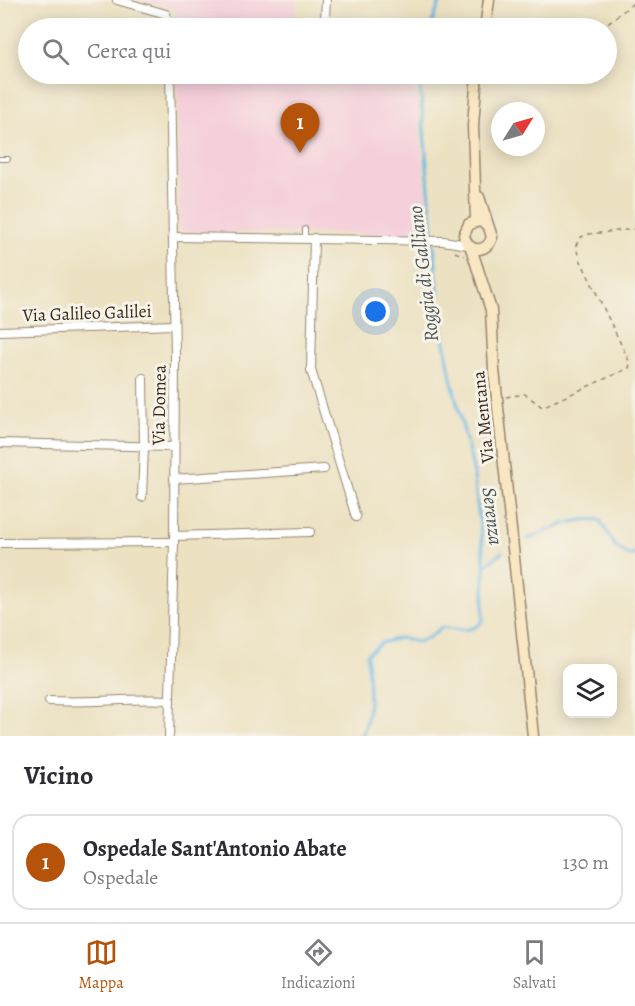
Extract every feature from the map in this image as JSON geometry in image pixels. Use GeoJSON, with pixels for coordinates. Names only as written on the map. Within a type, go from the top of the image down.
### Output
{"type":"FeatureCollection","features":[{"type":"Feature","properties":{"kind":"street"},"geometry":{"type":"LineString","coordinates":[[117,0],[166,14],[167,18]]}},
{"type":"Feature","properties":{"kind":"street"},"geometry":{"type":"LineString","coordinates":[[325,18],[326,0]]}},
{"type":"Feature","properties":{"kind":"street"},"geometry":{"type":"LineString","coordinates":[[486,18],[489,0]]}},
{"type":"Feature","properties":{"kind":"street","name":"Via Domea"},"geometry":{"type":"LineString","coordinates":[[170,84],[174,539],[170,736]]}},
{"type":"Feature","properties":{"kind":"street"},"geometry":{"type":"LineString","coordinates":[[476,84],[473,125],[476,221]]}},
{"type":"Feature","properties":{"kind":"street"},"geometry":{"type":"LineString","coordinates":[[173,237],[308,235],[471,244],[491,241],[492,232],[475,185]]}},
{"type":"Feature","properties":{"kind":"street"},"geometry":{"type":"LineString","coordinates":[[471,244],[466,227],[476,221],[488,225]]}},
{"type":"Feature","properties":{"kind":"street"},"geometry":{"type":"LineString","coordinates":[[308,235],[311,370],[356,517]]}},
{"type":"Feature","properties":{"kind":"street","name":"Via Mentana"},"geometry":{"type":"LineString","coordinates":[[471,244],[491,310],[497,400],[533,736]]}},
{"type":"Feature","properties":{"kind":"street","name":"Via Galileo Galilei"},"geometry":{"type":"LineString","coordinates":[[0,331],[174,325]]}},
{"type":"Feature","properties":{"kind":"street"},"geometry":{"type":"LineString","coordinates":[[142,497],[143,378]]}},
{"type":"Feature","properties":{"kind":"street"},"geometry":{"type":"LineString","coordinates":[[0,443],[174,447]]}},
{"type":"Feature","properties":{"kind":"street"},"geometry":{"type":"LineString","coordinates":[[174,479],[324,469]]}},
{"type":"Feature","properties":{"kind":"street"},"geometry":{"type":"LineString","coordinates":[[0,543],[174,539],[310,532]]}},
{"type":"Feature","properties":{"kind":"street"},"geometry":{"type":"LineString","coordinates":[[49,701],[86,703],[144,699],[170,700]]}},
{"type":"Feature","properties":{"kind":"lane"},"geometry":{"type":"LineString","coordinates":[[0,159],[8,159]]}},
{"type":"Feature","properties":{"kind":"path"},"geometry":{"type":"LineString","coordinates":[[614,18],[635,2]]}},
{"type":"Feature","properties":{"kind":"path"},"geometry":{"type":"LineString","coordinates":[[497,400],[511,395],[525,394],[542,407],[629,368],[630,363],[578,255],[576,244],[581,237],[589,234],[635,229]]}},
{"type":"Feature","properties":{"kind":"path"},"geometry":{"type":"LineString","coordinates":[[445,242],[445,249],[463,256],[467,262]]}},
{"type":"Feature","properties":{"kind":"shaded area"},"geometry":{"type":"Polygon","coordinates":[[[135,0],[296,0],[296,18],[175,18],[175,9],[135,0]]]}},
{"type":"Feature","properties":{"kind":"shaded area"},"geometry":{"type":"Polygon","coordinates":[[[177,84],[415,84],[430,234],[180,232],[177,84]]]}},
{"type":"Feature","properties":{"kind":"waterway","name":"Roggia di Galliano"},"geometry":{"type":"LineString","coordinates":[[434,18],[441,0]]}},
{"type":"Feature","properties":{"kind":"waterway","name":"Roggia di Galliano"},"geometry":{"type":"LineString","coordinates":[[362,736],[369,706],[367,654],[381,643],[400,638],[418,642],[428,638],[442,627],[470,629],[483,620],[485,566],[473,469],[451,378],[440,315],[420,84]]}},
{"type":"Feature","properties":{"kind":"waterway","name":"Serenza"},"geometry":{"type":"LineString","coordinates":[[528,539],[572,522],[600,520],[615,546],[630,556],[635,554]]}},
{"type":"Feature","properties":{"kind":"waterway","name":"Serenza"},"geometry":{"type":"LineString","coordinates":[[485,566],[502,552]]}},
{"type":"Feature","properties":{"kind":"place","name":"Ospedale Sant'Antonio Abate"},"geometry":{"type":"Point","coordinates":[300,153]}}]}
